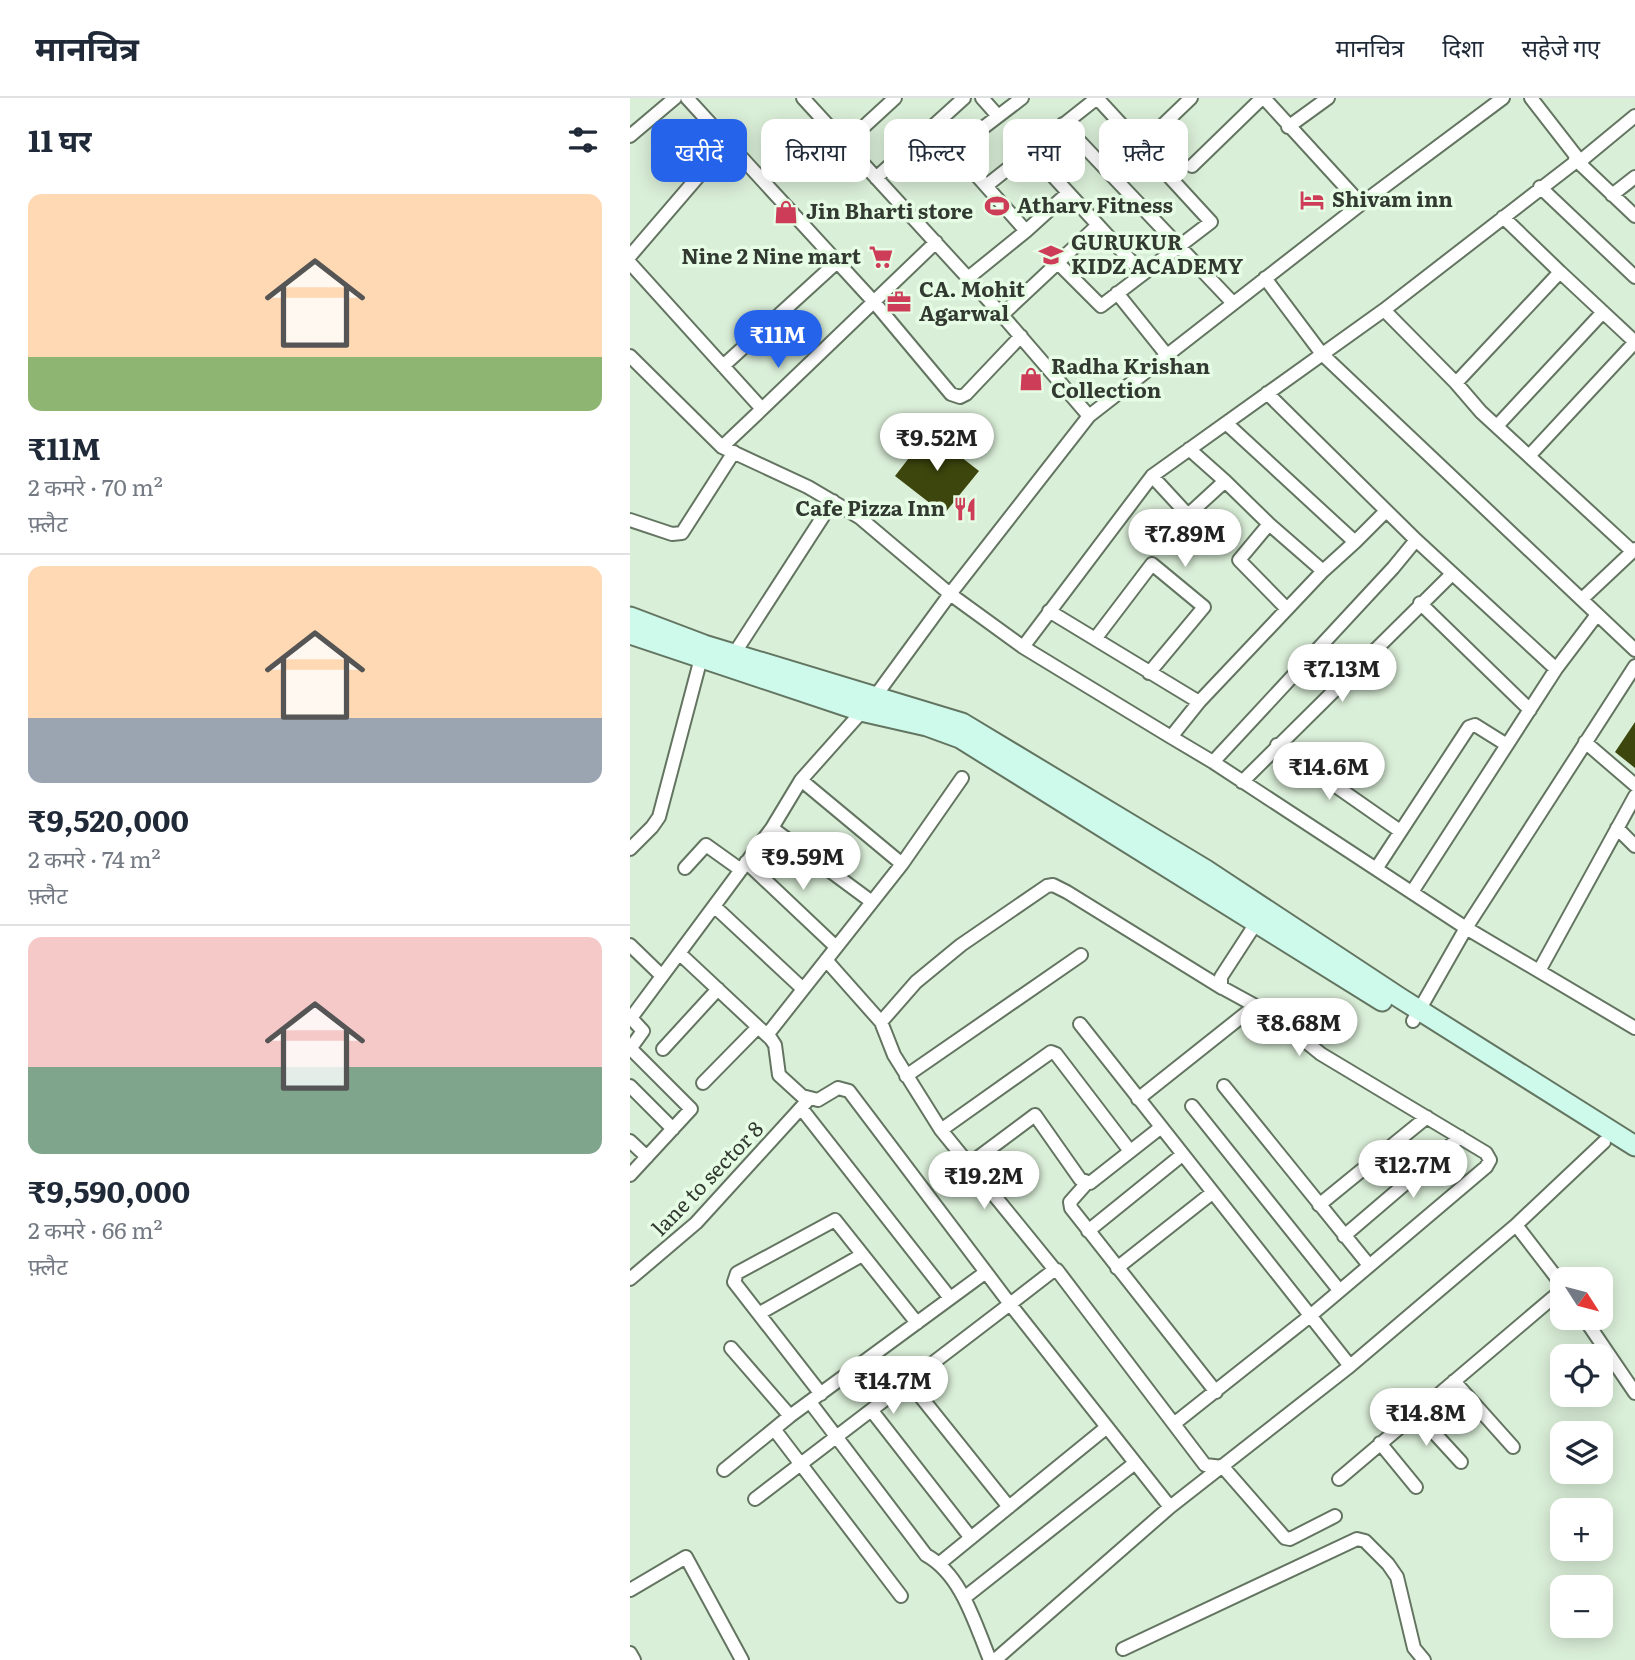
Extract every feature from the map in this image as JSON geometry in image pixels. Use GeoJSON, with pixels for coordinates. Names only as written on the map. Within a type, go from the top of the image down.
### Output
{"type":"FeatureCollection","features":[{"type":"Feature","properties":{"kind":"street"},"geometry":{"type":"LineString","coordinates":[[630,136],[675,98]]}},
{"type":"Feature","properties":{"kind":"street"},"geometry":{"type":"LineString","coordinates":[[687,98],[706,119]]}},
{"type":"Feature","properties":{"kind":"street"},"geometry":{"type":"LineString","coordinates":[[803,98],[822,119]]}},
{"type":"Feature","properties":{"kind":"street"},"geometry":{"type":"LineString","coordinates":[[870,121],[895,98]]}},
{"type":"Feature","properties":{"kind":"street"},"geometry":{"type":"LineString","coordinates":[[876,177],[964,98]]}},
{"type":"Feature","properties":{"kind":"street"},"geometry":{"type":"LineString","coordinates":[[982,98],[998,116]]}},
{"type":"Feature","properties":{"kind":"street"},"geometry":{"type":"LineString","coordinates":[[1022,98],[954,150],[1026,231]]}},
{"type":"Feature","properties":{"kind":"street"},"geometry":{"type":"LineString","coordinates":[[1070,119],[1097,98],[1116,119]]}},
{"type":"Feature","properties":{"kind":"street"},"geometry":{"type":"LineString","coordinates":[[1169,119],[1191,98]]}},
{"type":"Feature","properties":{"kind":"street"},"geometry":{"type":"LineString","coordinates":[[1192,166],[1263,98],[1361,204]]}},
{"type":"Feature","properties":{"kind":"street"},"geometry":{"type":"LineString","coordinates":[[1288,127],[1328,98]]}},
{"type":"Feature","properties":{"kind":"street"},"geometry":{"type":"LineString","coordinates":[[630,1175],[691,1108],[630,1048],[643,1031],[630,1018],[772,828],[802,780],[867,705],[1089,415],[1361,204],[1503,98]]}},
{"type":"Feature","properties":{"kind":"street"},"geometry":{"type":"LineString","coordinates":[[1531,98],[1574,153],[1577,162],[1635,216]]}},
{"type":"Feature","properties":{"kind":"street"},"geometry":{"type":"LineString","coordinates":[[1023,646],[1152,476],[1384,310],[1635,116]]}},
{"type":"Feature","properties":{"kind":"street"},"geometry":{"type":"LineString","coordinates":[[1085,148],[1233,303]]}},
{"type":"Feature","properties":{"kind":"street"},"geometry":{"type":"LineString","coordinates":[[747,165],[874,302],[956,397],[966,394],[1021,336]]}},
{"type":"Feature","properties":{"kind":"street"},"geometry":{"type":"LineString","coordinates":[[870,171],[1089,415]]}},
{"type":"Feature","properties":{"kind":"street"},"geometry":{"type":"LineString","coordinates":[[986,186],[1003,172]]}},
{"type":"Feature","properties":{"kind":"street"},"geometry":{"type":"LineString","coordinates":[[1612,195],[1635,177]]}},
{"type":"Feature","properties":{"kind":"street"},"geometry":{"type":"LineString","coordinates":[[630,256],[694,182]]}},
{"type":"Feature","properties":{"kind":"street"},"geometry":{"type":"LineString","coordinates":[[1059,182],[1142,273]]}},
{"type":"Feature","properties":{"kind":"street"},"geometry":{"type":"LineString","coordinates":[[1058,263],[1101,306],[1212,222],[1175,182]]}},
{"type":"Feature","properties":{"kind":"street"},"geometry":{"type":"LineString","coordinates":[[1540,187],[1635,277]]}},
{"type":"Feature","properties":{"kind":"street"},"geometry":{"type":"LineString","coordinates":[[968,278],[1069,193]]}},
{"type":"Feature","properties":{"kind":"street"},"geometry":{"type":"LineString","coordinates":[[1503,217],[1635,342],[1529,456]]}},
{"type":"Feature","properties":{"kind":"street"},"geometry":{"type":"LineString","coordinates":[[1002,315],[1098,225]]}},
{"type":"Feature","properties":{"kind":"street"},"geometry":{"type":"LineString","coordinates":[[630,520],[672,534],[682,533],[728,450],[762,409],[936,242]]}},
{"type":"Feature","properties":{"kind":"street"},"geometry":{"type":"LineString","coordinates":[[723,366],[837,262]]}},
{"type":"Feature","properties":{"kind":"street"},"geometry":{"type":"LineString","coordinates":[[630,263],[762,409]]}},
{"type":"Feature","properties":{"kind":"street"},"geometry":{"type":"LineString","coordinates":[[1456,383],[1560,272]]}},
{"type":"Feature","properties":{"kind":"street"},"geometry":{"type":"LineString","coordinates":[[1265,278],[1322,354],[1635,650]]}},
{"type":"Feature","properties":{"kind":"street"},"geometry":{"type":"LineString","coordinates":[[1117,293],[1166,354]]}},
{"type":"Feature","properties":{"kind":"street"},"geometry":{"type":"LineString","coordinates":[[1384,310],[1497,426],[1634,550],[1581,599]]}},
{"type":"Feature","properties":{"kind":"street"},"geometry":{"type":"LineString","coordinates":[[1497,426],[1603,312]]}},
{"type":"Feature","properties":{"kind":"street"},"geometry":{"type":"LineString","coordinates":[[630,356],[728,450],[808,486],[859,517],[950,594],[1023,646],[1213,762],[1466,928],[1633,1023]]}},
{"type":"Feature","properties":{"kind":"street"},"geometry":{"type":"LineString","coordinates":[[1268,393],[1416,540],[1556,669]]}},
{"type":"Feature","properties":{"kind":"street"},"geometry":{"type":"LineString","coordinates":[[1226,423],[1355,542]]}},
{"type":"Feature","properties":{"kind":"street"},"geometry":{"type":"LineString","coordinates":[[1189,449],[1323,571]]}},
{"type":"Feature","properties":{"kind":"street"},"geometry":{"type":"LineString","coordinates":[[1152,476],[1188,515],[1225,481]]}},
{"type":"Feature","properties":{"kind":"street"},"geometry":{"type":"LineString","coordinates":[[734,654],[833,501]]}},
{"type":"Feature","properties":{"kind":"street"},"geometry":{"type":"LineString","coordinates":[[1171,737],[1199,702],[1323,571],[1386,511]]}},
{"type":"Feature","properties":{"kind":"street"},"geometry":{"type":"LineString","coordinates":[[1269,524],[1239,560],[1287,609]]}},
{"type":"Feature","properties":{"kind":"street"},"geometry":{"type":"LineString","coordinates":[[1213,762],[1416,540]]}},
{"type":"Feature","properties":{"kind":"street"},"geometry":{"type":"LineString","coordinates":[[1095,639],[1152,564],[1204,607],[1149,673]]}},
{"type":"Feature","properties":{"kind":"street"},"geometry":{"type":"LineString","coordinates":[[1241,782],[1452,574]]}},
{"type":"Feature","properties":{"kind":"street"},"geometry":{"type":"LineString","coordinates":[[1420,603],[1530,710]]}},
{"type":"Feature","properties":{"kind":"street"},"geometry":{"type":"LineString","coordinates":[[1049,611],[1199,702]]}},
{"type":"Feature","properties":{"kind":"street"},"geometry":{"type":"LineString","coordinates":[[1412,892],[1556,669],[1597,616]]}},
{"type":"Feature","properties":{"kind":"street"},"geometry":{"type":"LineString","coordinates":[[630,617],[973,745],[1261,916],[1635,1160]]}},
{"type":"Feature","properties":{"kind":"street"},"geometry":{"type":"LineString","coordinates":[[630,634],[867,705]]}},
{"type":"Feature","properties":{"kind":"street"},"geometry":{"type":"LineString","coordinates":[[630,849],[659,817],[701,657]]}},
{"type":"Feature","properties":{"kind":"street"},"geometry":{"type":"LineString","coordinates":[[1415,1015],[1466,928],[1635,666]]}},
{"type":"Feature","properties":{"kind":"street"},"geometry":{"type":"LineString","coordinates":[[1376,869],[1469,727],[1475,725],[1507,745]]}},
{"type":"Feature","properties":{"kind":"street"},"geometry":{"type":"LineString","coordinates":[[1586,742],[1635,785]]}},
{"type":"Feature","properties":{"kind":"street"},"geometry":{"type":"LineString","coordinates":[[1277,745],[1400,831]]}},
{"type":"Feature","properties":{"kind":"street"},"geometry":{"type":"LineString","coordinates":[[703,1083],[763,1031],[803,989],[902,864],[962,778]]}},
{"type":"Feature","properties":{"kind":"street"},"geometry":{"type":"LineString","coordinates":[[802,780],[902,864]]}},
{"type":"Feature","properties":{"kind":"street"},"geometry":{"type":"LineString","coordinates":[[1539,971],[1635,796]]}},
{"type":"Feature","properties":{"kind":"street"},"geometry":{"type":"LineString","coordinates":[[772,828],[872,902]]}},
{"type":"Feature","properties":{"kind":"street"},"geometry":{"type":"LineString","coordinates":[[1617,828],[1635,846]]}},
{"type":"Feature","properties":{"kind":"street"},"geometry":{"type":"LineString","coordinates":[[684,868],[706,845],[712,847],[744,866],[836,947]]}},
{"type":"Feature","properties":{"kind":"street"},"geometry":{"type":"LineString","coordinates":[[881,1022],[916,982],[961,945],[1047,886],[1053,885],[1273,1016],[1321,1054],[1486,1153],[1489,1164],[1310,1316],[1175,1423]]}},
{"type":"Feature","properties":{"kind":"street"},"geometry":{"type":"LineString","coordinates":[[714,906],[803,989]]}},
{"type":"Feature","properties":{"kind":"street"},"geometry":{"type":"LineString","coordinates":[[1222,988],[1221,977],[1261,916]]}},
{"type":"Feature","properties":{"kind":"street"},"geometry":{"type":"LineString","coordinates":[[630,945],[662,976]]}},
{"type":"Feature","properties":{"kind":"street"},"geometry":{"type":"LineString","coordinates":[[679,953],[775,1045],[779,1075],[805,1103],[950,1298]]}},
{"type":"Feature","properties":{"kind":"street"},"geometry":{"type":"LineString","coordinates":[[906,1076],[1081,955]]}},
{"type":"Feature","properties":{"kind":"street"},"geometry":{"type":"LineString","coordinates":[[826,960],[881,1022],[906,1076],[941,1130],[1055,1270],[1206,1466],[1223,1467],[1287,1539],[1335,1516]]}},
{"type":"Feature","properties":{"kind":"street"},"geometry":{"type":"LineString","coordinates":[[663,1049],[718,989]]}},
{"type":"Feature","properties":{"kind":"street"},"geometry":{"type":"LineString","coordinates":[[1138,1099],[1255,1006]]}},
{"type":"Feature","properties":{"kind":"street"},"geometry":{"type":"LineString","coordinates":[[1415,1015],[1635,1146]]}},
{"type":"Feature","properties":{"kind":"street"},"geometry":{"type":"LineString","coordinates":[[1080,1024],[1350,1366]]}},
{"type":"Feature","properties":{"kind":"street"},"geometry":{"type":"LineString","coordinates":[[941,1130],[1051,1052],[1056,1054],[1130,1151]]}},
{"type":"Feature","properties":{"kind":"street"},"geometry":{"type":"LineString","coordinates":[[630,1086],[673,1129]]}},
{"type":"Feature","properties":{"kind":"street"},"geometry":{"type":"LineString","coordinates":[[1224,1086],[1368,1265]]}},
{"type":"Feature","properties":{"kind":"street"},"geometry":{"type":"LineString","coordinates":[[805,1103],[821,1099],[838,1088],[849,1091],[1010,1304],[1170,1507]]}},
{"type":"Feature","properties":{"kind":"street","name":"lane to sector 8"},"geometry":{"type":"LineString","coordinates":[[630,1279],[671,1248],[696,1223],[805,1103]]}},
{"type":"Feature","properties":{"kind":"street"},"geometry":{"type":"LineString","coordinates":[[1192,1106],[1339,1290]]}},
{"type":"Feature","properties":{"kind":"street"},"geometry":{"type":"LineString","coordinates":[[968,1165],[1035,1115],[1086,1184]]}},
{"type":"Feature","properties":{"kind":"street"},"geometry":{"type":"LineString","coordinates":[[1319,1205],[1427,1117]]}},
{"type":"Feature","properties":{"kind":"street"},"geometry":{"type":"LineString","coordinates":[[1160,1128],[1086,1184],[1070,1205],[1216,1392]]}},
{"type":"Feature","properties":{"kind":"street"},"geometry":{"type":"LineString","coordinates":[[1344,1236],[1460,1137]]}},
{"type":"Feature","properties":{"kind":"street"},"geometry":{"type":"LineString","coordinates":[[630,1141],[647,1157]]}},
{"type":"Feature","properties":{"kind":"street"},"geometry":{"type":"LineString","coordinates":[[810,1402],[926,1555],[940,1563],[964,1598],[992,1660],[1170,1507],[1350,1366],[1516,1225],[1604,1142]]}},
{"type":"Feature","properties":{"kind":"street"},"geometry":{"type":"LineString","coordinates":[[1088,1231],[1182,1155]]}},
{"type":"Feature","properties":{"kind":"street"},"geometry":{"type":"LineString","coordinates":[[1117,1268],[1212,1192]]}},
{"type":"Feature","properties":{"kind":"street"},"geometry":{"type":"LineString","coordinates":[[821,1394],[734,1282],[737,1273],[831,1220],[837,1223],[918,1323]]}},
{"type":"Feature","properties":{"kind":"street"},"geometry":{"type":"LineString","coordinates":[[1516,1225],[1550,1270]]}},
{"type":"Feature","properties":{"kind":"street"},"geometry":{"type":"LineString","coordinates":[[760,1313],[862,1255]]}},
{"type":"Feature","properties":{"kind":"street"},"geometry":{"type":"LineString","coordinates":[[755,1499],[1055,1270]]}},
{"type":"Feature","properties":{"kind":"street"},"geometry":{"type":"LineString","coordinates":[[724,1471],[790,1416],[986,1272]]}},
{"type":"Feature","properties":{"kind":"street"},"geometry":{"type":"LineString","coordinates":[[1339,1479],[1550,1298]]}},
{"type":"Feature","properties":{"kind":"street"},"geometry":{"type":"LineString","coordinates":[[1592,1330],[1635,1393]]}},
{"type":"Feature","properties":{"kind":"street"},"geometry":{"type":"LineString","coordinates":[[731,1348],[790,1416]]}},
{"type":"Feature","properties":{"kind":"street"},"geometry":{"type":"LineString","coordinates":[[1454,1381],[1513,1447]]}},
{"type":"Feature","properties":{"kind":"street"},"geometry":{"type":"LineString","coordinates":[[909,1382],[1009,1507]]}},
{"type":"Feature","properties":{"kind":"street"},"geometry":{"type":"LineString","coordinates":[[872,1411],[971,1538]]}},
{"type":"Feature","properties":{"kind":"street"},"geometry":{"type":"LineString","coordinates":[[1416,1413],[1461,1462]]}},
{"type":"Feature","properties":{"kind":"street"},"geometry":{"type":"LineString","coordinates":[[940,1563],[1107,1427]]}},
{"type":"Feature","properties":{"kind":"street"},"geometry":{"type":"LineString","coordinates":[[774,1429],[901,1595]]}},
{"type":"Feature","properties":{"kind":"street"},"geometry":{"type":"LineString","coordinates":[[1380,1443],[1416,1487]]}},
{"type":"Feature","properties":{"kind":"street"},"geometry":{"type":"LineString","coordinates":[[964,1598],[1135,1462]]}},
{"type":"Feature","properties":{"kind":"street"},"geometry":{"type":"LineString","coordinates":[[1124,1649],[1357,1539],[1364,1541],[1388,1564],[1397,1577],[1414,1648],[1424,1660]]}},
{"type":"Feature","properties":{"kind":"street"},"geometry":{"type":"LineString","coordinates":[[630,1590],[687,1558],[742,1660]]}},
{"type":"Feature","properties":{"kind":"street"},"geometry":{"type":"LineString","coordinates":[[630,1653],[634,1660]]}},
{"type":"Feature","properties":{"kind":"building"},"geometry":{"type":"Polygon","coordinates":[[[929,432],[979,471],[944,514],[895,476],[929,432]]]}},
{"type":"Feature","properties":{"kind":"building"},"geometry":{"type":"Polygon","coordinates":[[[1635,722],[1635,768],[1615,752],[1635,722]]]}},
{"type":"Feature","properties":{"kind":"place","name":"Shivam inn"},"geometry":{"type":"Point","coordinates":[1312,200]}},
{"type":"Feature","properties":{"kind":"place","name":"Atharv Fitness"},"geometry":{"type":"Point","coordinates":[997,206]}},
{"type":"Feature","properties":{"kind":"place","name":"Jin Bharti store"},"geometry":{"type":"Point","coordinates":[786,212]}},
{"type":"Feature","properties":{"kind":"place","name":"GURUKUR KIDZ ACADEMY"},"geometry":{"type":"Point","coordinates":[1051,255]}},
{"type":"Feature","properties":{"kind":"place","name":"Nine 2 Nine mart"},"geometry":{"type":"Point","coordinates":[881,257]}},
{"type":"Feature","properties":{"kind":"place","name":"CA. Mohit Agarwal"},"geometry":{"type":"Point","coordinates":[899,302]}},
{"type":"Feature","properties":{"kind":"place","name":"Radha Krishan Collection"},"geometry":{"type":"Point","coordinates":[1031,379]}},
{"type":"Feature","properties":{"kind":"place","name":"Cafe Pizza Inn"},"geometry":{"type":"Point","coordinates":[965,509]}}]}
